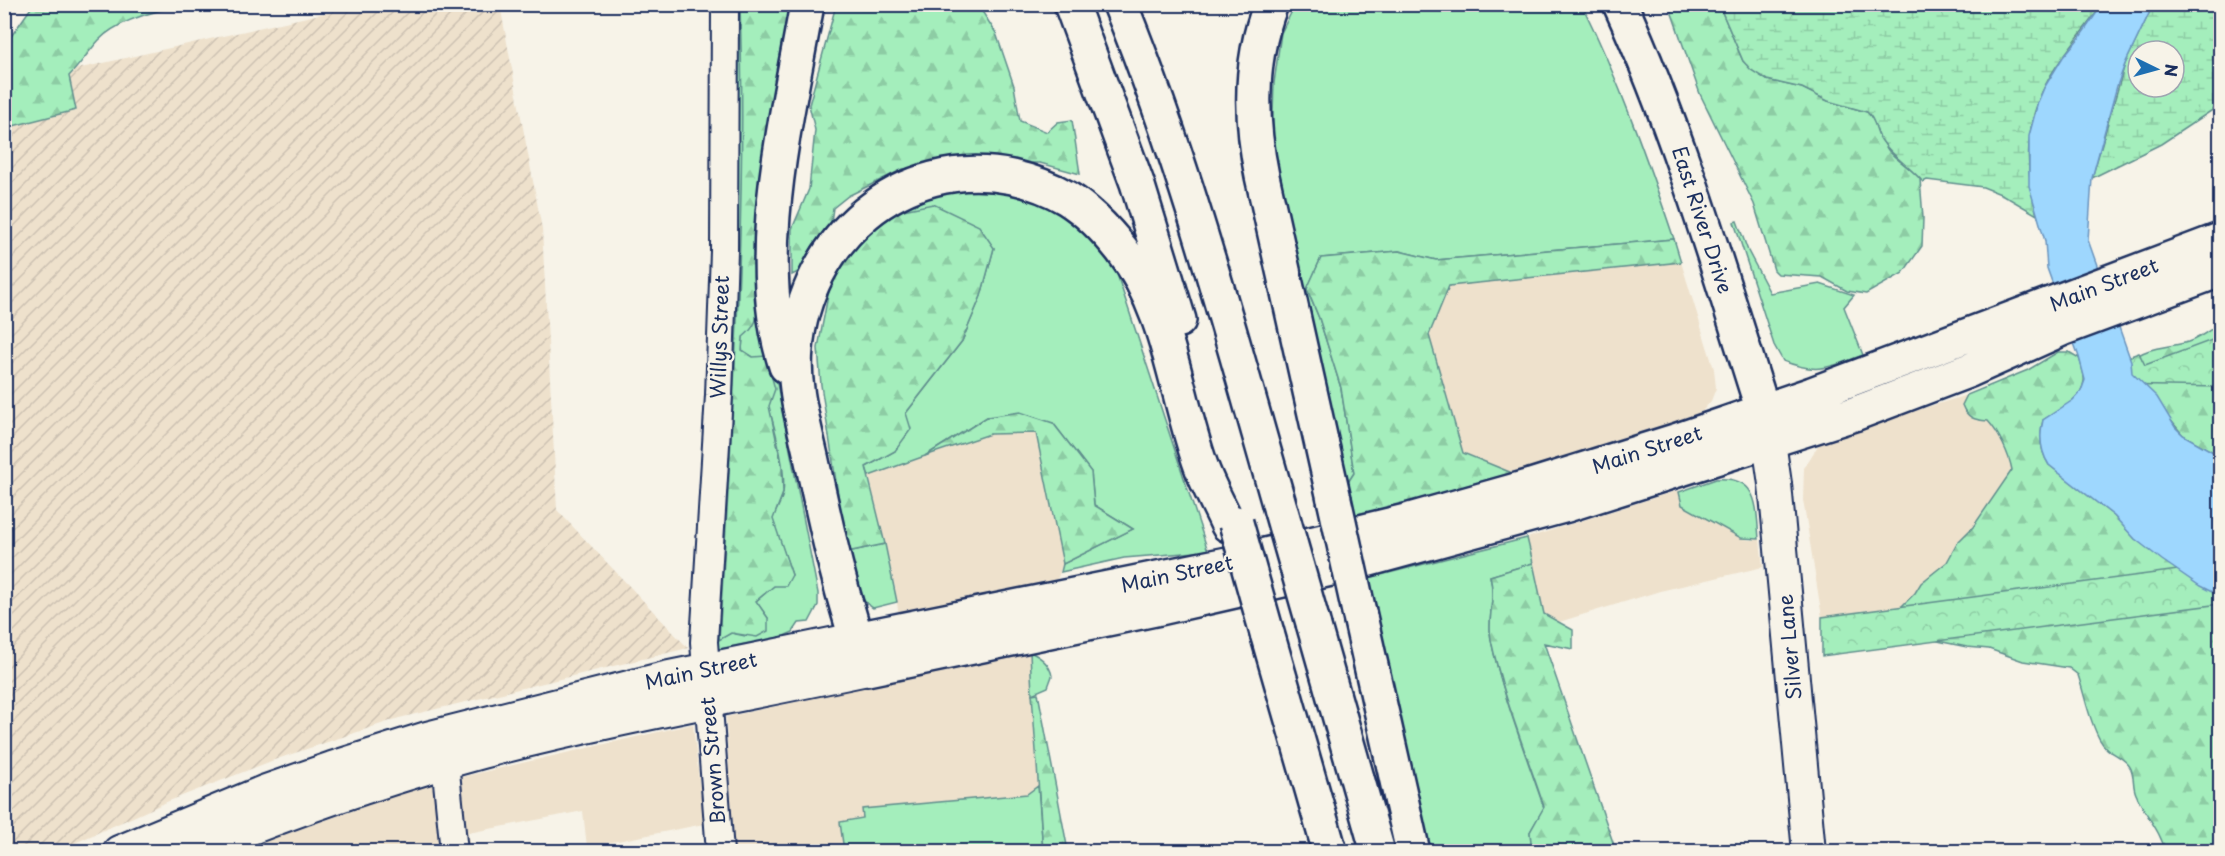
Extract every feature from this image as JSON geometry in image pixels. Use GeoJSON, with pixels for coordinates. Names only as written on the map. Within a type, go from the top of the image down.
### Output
{"type":"FeatureCollection","features":[{"type":"Feature","properties":{"kind":"highway"},"geometry":{"type":"LineString","coordinates":[[798,396],[780,344],[773,308],[771,266],[774,210],[807,4]]}},
{"type":"Feature","properties":{"kind":"highway"},"geometry":{"type":"LineString","coordinates":[[1071,4],[1146,212],[1232,524],[1251,575],[1330,852]]}},
{"type":"Feature","properties":{"kind":"highway"},"geometry":{"type":"LineString","coordinates":[[1120,4],[1195,211],[1378,852]]}},
{"type":"Feature","properties":{"kind":"highway"},"geometry":{"type":"LineString","coordinates":[[1271,4],[1261,36],[1254,72],[1256,141],[1413,852]]}},
{"type":"Feature","properties":{"kind":"highway","name":"East River Drive"},"geometry":{"type":"LineString","coordinates":[[1620,4],[1653,80],[1689,177],[1766,427]]}},
{"type":"Feature","properties":{"kind":"highway"},"geometry":{"type":"LineString","coordinates":[[862,654],[829,541],[798,396],[795,372],[796,349],[807,298],[826,257],[854,224],[890,196],[936,177],[980,173],[1025,181],[1067,198],[1094,219],[1122,250],[1144,285],[1160,323],[1201,466],[1232,524]]}},
{"type":"Feature","properties":{"kind":"highway","name":"Main Street"},"geometry":{"type":"LineString","coordinates":[[2119,294],[2220,240]]}},
{"type":"Feature","properties":{"kind":"highway","name":"Main Street"},"geometry":{"type":"LineString","coordinates":[[862,654],[1056,615],[1177,575],[1410,520],[1632,455],[1766,427],[2119,294],[2220,270]]}},
{"type":"Feature","properties":{"kind":"main road","name":"Silver Lane"},"geometry":{"type":"LineString","coordinates":[[1766,427],[1775,484],[1809,852]]}},
{"type":"Feature","properties":{"kind":"main road","name":"Main Street"},"geometry":{"type":"LineString","coordinates":[[119,852],[242,828],[332,768],[427,738],[632,686],[774,656],[862,654]]}},
{"type":"Feature","properties":{"kind":"main road","name":"Main Street"},"geometry":{"type":"LineString","coordinates":[[190,852],[242,828],[445,762],[540,738],[781,687],[862,654]]}},
{"type":"Feature","properties":{"kind":"main road"},"geometry":{"type":"LineString","coordinates":[[774,656],[781,687]]}},
{"type":"Feature","properties":{"kind":"street","name":"Willys Street"},"geometry":{"type":"LineString","coordinates":[[705,670],[725,199],[725,4]]}},
{"type":"Feature","properties":{"kind":"street","name":"Brown Street"},"geometry":{"type":"LineString","coordinates":[[705,670],[720,852]]}},
{"type":"Feature","properties":{"kind":"street"},"geometry":{"type":"LineString","coordinates":[[445,762],[454,852]]}},
{"type":"Feature","properties":{"kind":"shaded area"},"geometry":{"type":"Polygon","coordinates":[[[360,5],[500,5],[542,229],[557,510],[688,648],[399,718],[274,760],[169,801],[57,851],[5,851],[4,128],[76,110],[69,76],[77,69],[360,5]]]}},
{"type":"Feature","properties":{"kind":"shaded area"},"geometry":{"type":"Polygon","coordinates":[[[1681,262],[1714,369],[1716,388],[1711,401],[1699,415],[1512,473],[1463,453],[1429,335],[1449,286],[1681,262]]]}},
{"type":"Feature","properties":{"kind":"shaded area"},"geometry":{"type":"Polygon","coordinates":[[[1967,395],[1962,405],[1976,420],[1988,421],[1996,429],[2010,459],[2012,470],[1973,527],[1958,542],[1947,562],[1921,583],[1902,606],[1822,617],[1803,500],[1804,468],[1819,444],[1833,436],[1967,395]]]}},
{"type":"Feature","properties":{"kind":"shaded area"},"geometry":{"type":"Polygon","coordinates":[[[1036,433],[1063,564],[1030,652],[1043,851],[734,851],[726,717],[921,675],[907,677],[895,588],[869,476],[990,434],[1036,433]]]}},
{"type":"Feature","properties":{"kind":"shaded area"},"geometry":{"type":"Polygon","coordinates":[[[1679,490],[1682,505],[1741,538],[1760,539],[1763,567],[1660,591],[1559,622],[1544,614],[1527,538],[1679,490]]]}},
{"type":"Feature","properties":{"kind":"shaded area"},"geometry":{"type":"Polygon","coordinates":[[[693,724],[704,824],[587,847],[583,811],[468,833],[470,851],[234,852],[426,785],[693,724]]]}},
{"type":"Feature","properties":{"kind":"green space"},"geometry":{"type":"Polygon","coordinates":[[[740,4],[742,163],[738,322],[720,639],[731,633],[745,636],[768,618],[756,601],[792,575],[772,519],[783,493],[784,479],[778,444],[753,357],[742,350],[743,337],[758,297],[768,337],[818,593],[818,605],[809,622],[799,623],[793,632],[784,636],[719,649],[715,644],[736,5],[740,4]]]}},
{"type":"Feature","properties":{"kind":"green space"},"geometry":{"type":"Polygon","coordinates":[[[33,5],[184,5],[127,21],[99,40],[69,76],[76,110],[5,128],[5,45],[33,5]]]}},
{"type":"Feature","properties":{"kind":"green space"},"geometry":{"type":"Polygon","coordinates":[[[740,5],[793,5],[757,315],[755,324],[743,337],[742,350],[753,357],[766,356],[775,389],[769,406],[782,466],[783,493],[773,519],[792,575],[786,586],[774,586],[756,601],[768,618],[768,631],[757,637],[731,633],[719,640],[740,243],[742,84],[740,5]]]}},
{"type":"Feature","properties":{"kind":"green space"},"geometry":{"type":"Polygon","coordinates":[[[836,5],[978,5],[996,33],[1014,86],[1020,121],[1047,132],[1058,122],[1072,120],[1080,174],[1040,163],[955,163],[903,169],[848,196],[833,208],[831,222],[812,247],[806,268],[792,275],[792,229],[809,189],[815,130],[809,105],[836,5]]]}},
{"type":"Feature","properties":{"kind":"green space"},"geometry":{"type":"Polygon","coordinates":[[[1295,5],[1582,5],[1632,120],[1674,239],[1436,260],[1399,251],[1321,258],[1307,290],[1319,318],[1341,388],[1354,473],[1345,487],[1272,144],[1274,83],[1281,33],[1295,5]]]}},
{"type":"Feature","properties":{"kind":"green space"},"geometry":{"type":"Polygon","coordinates":[[[1669,5],[1719,5],[1743,61],[1767,80],[1802,88],[1828,101],[1867,112],[1870,115],[1888,150],[1920,179],[1923,218],[1922,246],[1903,273],[1866,294],[1847,291],[1822,277],[1778,274],[1774,270],[1754,204],[1700,94],[1669,5]]]}},
{"type":"Feature","properties":{"kind":"green space"},"geometry":{"type":"Polygon","coordinates":[[[1719,5],[2102,5],[2051,75],[2034,113],[2028,152],[2032,194],[2037,215],[2003,195],[1983,187],[1927,180],[1923,182],[1887,147],[1867,112],[1828,101],[1802,88],[1767,80],[1751,70],[1743,61],[1719,5]]]}},
{"type":"Feature","properties":{"kind":"green space"},"geometry":{"type":"Polygon","coordinates":[[[2153,5],[2220,5],[2220,105],[2161,144],[2092,178],[2126,62],[2126,99],[2186,99],[2186,39],[2137,39],[2153,5]]]}},
{"type":"Feature","properties":{"kind":"green space"},"geometry":{"type":"Polygon","coordinates":[[[948,188],[1011,191],[1048,205],[1083,232],[1115,268],[1208,551],[1124,558],[1061,572],[1063,564],[1133,529],[1094,505],[1091,472],[1053,423],[987,417],[925,456],[869,476],[866,467],[895,451],[906,413],[962,341],[981,296],[994,248],[888,213],[948,188]]]}},
{"type":"Feature","properties":{"kind":"green space"},"geometry":{"type":"Polygon","coordinates":[[[933,204],[979,226],[994,248],[981,296],[962,341],[906,413],[911,429],[895,451],[866,467],[885,544],[847,552],[821,385],[818,348],[829,290],[842,261],[888,213],[933,204]]]}},
{"type":"Feature","properties":{"kind":"green space"},"geometry":{"type":"Polygon","coordinates":[[[1737,221],[1748,251],[1770,293],[1820,284],[1854,295],[1844,307],[1863,355],[1824,368],[1806,368],[1783,361],[1774,345],[1734,222],[1737,221]]]}},
{"type":"Feature","properties":{"kind":"green space"},"geometry":{"type":"Polygon","coordinates":[[[1674,239],[1681,262],[1449,286],[1429,335],[1463,453],[1512,473],[1352,519],[1345,487],[1354,473],[1341,388],[1319,318],[1307,289],[1321,258],[1399,251],[1436,260],[1674,239]]]}},
{"type":"Feature","properties":{"kind":"green space"},"geometry":{"type":"Polygon","coordinates":[[[2220,323],[2220,456],[2183,435],[2139,382],[2131,361],[2150,350],[2192,340],[2220,323]]]}},
{"type":"Feature","properties":{"kind":"green space"},"geometry":{"type":"Polygon","coordinates":[[[2220,337],[2220,387],[2115,385],[2105,365],[2139,353],[2145,365],[2220,337]]]}},
{"type":"Feature","properties":{"kind":"green space"},"geometry":{"type":"Polygon","coordinates":[[[2058,352],[2069,352],[2079,358],[2084,381],[2079,394],[2074,399],[2043,420],[2041,443],[2049,465],[2114,516],[2135,539],[2220,596],[2220,851],[2165,851],[2160,836],[2136,794],[2130,767],[2103,745],[2090,717],[2078,675],[2069,668],[2023,661],[1989,649],[1933,640],[1899,609],[1915,593],[1921,583],[1947,562],[1958,542],[1973,527],[2012,470],[2003,444],[1988,421],[1972,418],[1966,413],[1962,405],[1967,395],[2028,370],[2058,352]]]}},
{"type":"Feature","properties":{"kind":"green space"},"geometry":{"type":"Polygon","coordinates":[[[1020,412],[1053,423],[1091,472],[1094,505],[1133,529],[1063,564],[1036,433],[990,434],[925,456],[987,417],[1020,412]]]}},
{"type":"Feature","properties":{"kind":"green space"},"geometry":{"type":"Polygon","coordinates":[[[1716,479],[1730,479],[1748,488],[1755,505],[1759,539],[1741,538],[1682,505],[1679,492],[1716,479]]]}},
{"type":"Feature","properties":{"kind":"green space"},"geometry":{"type":"Polygon","coordinates":[[[1527,538],[1533,563],[1490,576],[1492,592],[1490,632],[1508,703],[1544,808],[1530,832],[1532,851],[1427,851],[1365,579],[1527,538]]]}},
{"type":"Feature","properties":{"kind":"green space"},"geometry":{"type":"Polygon","coordinates":[[[885,544],[897,602],[873,608],[858,591],[847,552],[885,544]]]}},
{"type":"Feature","properties":{"kind":"green space"},"geometry":{"type":"Polygon","coordinates":[[[1533,563],[1544,614],[1573,630],[1573,649],[1544,643],[1616,851],[1532,851],[1530,832],[1544,807],[1508,703],[1491,640],[1492,585],[1490,576],[1533,563]]]}},
{"type":"Feature","properties":{"kind":"green space"},"geometry":{"type":"Polygon","coordinates":[[[2208,566],[2220,574],[2220,604],[1822,656],[1822,617],[2208,566]]]}},
{"type":"Feature","properties":{"kind":"green space"},"geometry":{"type":"Polygon","coordinates":[[[1030,652],[1044,661],[1052,676],[1048,687],[1032,694],[1030,652]]]}},
{"type":"Feature","properties":{"kind":"green space"},"geometry":{"type":"Polygon","coordinates":[[[1038,693],[1068,851],[1043,851],[1032,694],[1038,693]]]}},
{"type":"Feature","properties":{"kind":"green space"},"geometry":{"type":"Polygon","coordinates":[[[1038,786],[1043,851],[844,851],[840,822],[863,818],[862,809],[1027,794],[1038,786]]]}},
{"type":"Feature","properties":{"kind":"water"},"geometry":{"type":"Polygon","coordinates":[[[2102,5],[2153,5],[2137,39],[2126,39],[2126,62],[2117,86],[2092,178],[2088,240],[2131,361],[2132,373],[2157,397],[2175,427],[2183,435],[2220,456],[2220,596],[2200,586],[2135,539],[2114,516],[2049,465],[2042,449],[2043,420],[2073,400],[2081,391],[2085,380],[2047,268],[2045,241],[2029,186],[2029,136],[2044,88],[2063,57],[2102,5]]]}}]}
